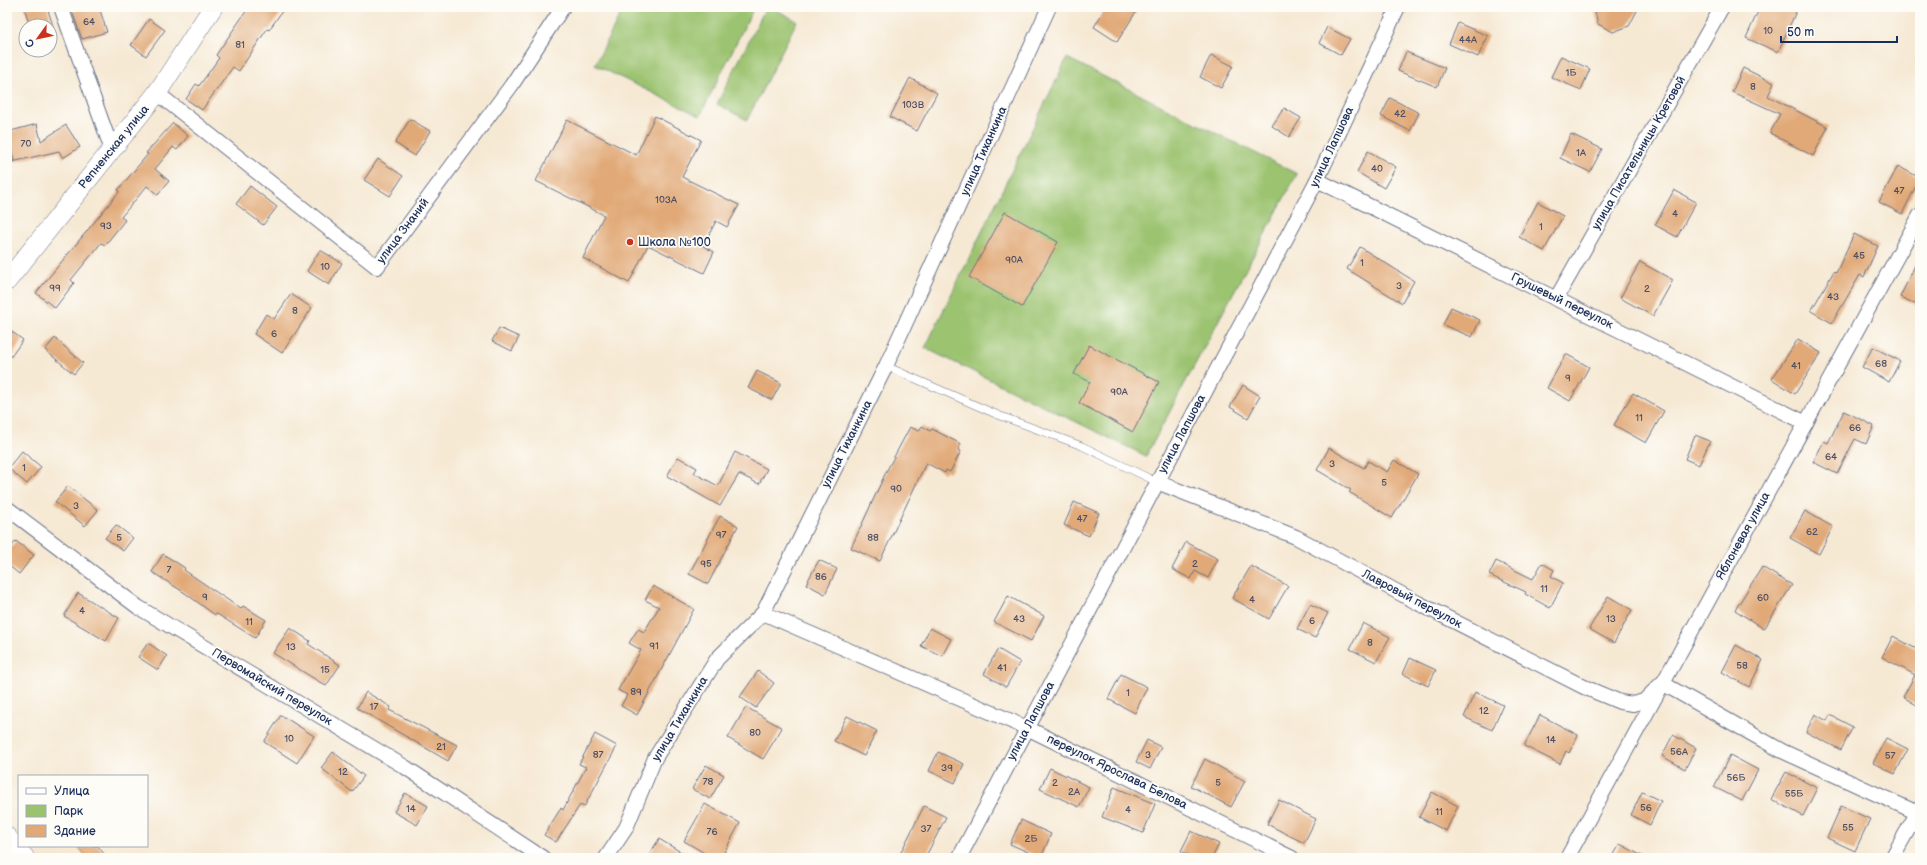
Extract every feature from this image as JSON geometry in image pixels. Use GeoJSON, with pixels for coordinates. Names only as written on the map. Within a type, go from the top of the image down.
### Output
{"type":"FeatureCollection","features":[{"type":"Feature","properties":{"kind":"street"},"geometry":{"type":"LineString","coordinates":[[61,7],[112,150]]}},
{"type":"Feature","properties":{"kind":"street","name":"Репненская улица"},"geometry":{"type":"LineString","coordinates":[[7,281],[158,93],[213,7]]}},
{"type":"Feature","properties":{"kind":"street","name":"улица Знаний"},"geometry":{"type":"LineString","coordinates":[[158,93],[377,266],[511,86],[563,7]]}},
{"type":"Feature","properties":{"kind":"street","name":"улица Тиханкина"},"geometry":{"type":"LineString","coordinates":[[606,858],[626,828],[655,758],[717,659],[762,613],[886,366],[1049,7]]}},
{"type":"Feature","properties":{"kind":"street","name":"улица Лапшова"},"geometry":{"type":"LineString","coordinates":[[959,858],[1317,180],[1398,7]]}},
{"type":"Feature","properties":{"kind":"street","name":"улица Писательницы Кретовой"},"geometry":{"type":"LineString","coordinates":[[1556,299],[1722,7]]}},
{"type":"Feature","properties":{"kind":"street","name":"Грушевый переулок"},"geometry":{"type":"LineString","coordinates":[[1317,180],[1806,423]]}},
{"type":"Feature","properties":{"kind":"street","name":"Яблоневая улица"},"geometry":{"type":"LineString","coordinates":[[1566,858],[1920,215]]}},
{"type":"Feature","properties":{"kind":"street","name":"Лавровый переулок"},"geometry":{"type":"LineString","coordinates":[[1157,482],[1296,537],[1418,603],[1584,688],[1620,702],[1633,704],[1644,701],[1662,684]]}},
{"type":"Feature","properties":{"kind":"street","name":"Первомайский переулок"},"geometry":{"type":"LineString","coordinates":[[7,508],[138,607],[405,767],[543,858]]}},
{"type":"Feature","properties":{"kind":"street","name":"переулок Ярослава Белова"},"geometry":{"type":"LineString","coordinates":[[762,613],[1027,728],[1292,858]]}},
{"type":"Feature","properties":{"kind":"street"},"geometry":{"type":"LineString","coordinates":[[1662,684],[1782,751],[1919,811],[1892,858]]}},
{"type":"Feature","properties":{"kind":"street"},"geometry":{"type":"LineString","coordinates":[[7,837],[25,858]]}},
{"type":"Feature","properties":{"kind":"lane"},"geometry":{"type":"LineString","coordinates":[[886,366],[998,415],[1082,446],[1157,482]]}},
{"type":"Feature","properties":{"kind":"green space"},"geometry":{"type":"Polygon","coordinates":[[[624,7],[754,7],[700,116],[595,65],[624,7]]]}},
{"type":"Feature","properties":{"kind":"green space"},"geometry":{"type":"Polygon","coordinates":[[[766,7],[771,7],[797,21],[747,120],[717,104],[766,7]]]}},
{"type":"Feature","properties":{"kind":"green space"},"geometry":{"type":"Polygon","coordinates":[[[1067,58],[1297,174],[1146,456],[925,348],[1067,58]]]}},
{"type":"Feature","properties":{"kind":"building"},"geometry":{"type":"Polygon","coordinates":[[[24,7],[47,7],[50,18],[27,18],[24,7]]]}},
{"type":"Feature","properties":{"kind":"building"},"geometry":{"type":"Polygon","coordinates":[[[85,7],[99,7],[107,32],[82,39],[72,11],[85,7]]]}},
{"type":"Feature","properties":{"kind":"building"},"geometry":{"type":"Polygon","coordinates":[[[249,7],[285,7],[269,30],[267,29],[239,71],[233,67],[202,110],[186,99],[196,84],[199,86],[219,58],[216,55],[249,7]]]}},
{"type":"Feature","properties":{"kind":"building"},"geometry":{"type":"Polygon","coordinates":[[[1106,7],[1139,7],[1117,42],[1094,27],[1106,7]]]}},
{"type":"Feature","properties":{"kind":"building"},"geometry":{"type":"Polygon","coordinates":[[[1594,7],[1639,7],[1629,26],[1613,32],[1598,24],[1594,7]]]}},
{"type":"Feature","properties":{"kind":"building"},"geometry":{"type":"Polygon","coordinates":[[[1760,7],[1798,7],[1778,52],[1746,38],[1760,7]]]}},
{"type":"Feature","properties":{"kind":"building"},"geometry":{"type":"Polygon","coordinates":[[[149,19],[165,30],[146,56],[131,45],[149,19]]]}},
{"type":"Feature","properties":{"kind":"building"},"geometry":{"type":"Polygon","coordinates":[[[1458,23],[1488,36],[1478,57],[1449,44],[1458,23]]]}},
{"type":"Feature","properties":{"kind":"building"},"geometry":{"type":"Polygon","coordinates":[[[1327,27],[1350,39],[1341,55],[1319,43],[1327,27]]]}},
{"type":"Feature","properties":{"kind":"building"},"geometry":{"type":"Polygon","coordinates":[[[1406,52],[1445,68],[1437,87],[1398,71],[1406,52]]]}},
{"type":"Feature","properties":{"kind":"building"},"geometry":{"type":"Polygon","coordinates":[[[1211,55],[1233,66],[1221,88],[1200,77],[1211,55]]]}},
{"type":"Feature","properties":{"kind":"building"},"geometry":{"type":"Polygon","coordinates":[[[1561,56],[1590,69],[1581,90],[1551,77],[1561,56]]]}},
{"type":"Feature","properties":{"kind":"building"},"geometry":{"type":"Polygon","coordinates":[[[1743,68],[1774,83],[1768,96],[1828,127],[1813,156],[1770,133],[1780,114],[1732,92],[1743,68]]]}},
{"type":"Feature","properties":{"kind":"building"},"geometry":{"type":"Polygon","coordinates":[[[910,78],[937,93],[917,131],[890,117],[910,78]]]}},
{"type":"Feature","properties":{"kind":"building"},"geometry":{"type":"Polygon","coordinates":[[[1390,98],[1419,113],[1410,131],[1381,116],[1390,98]]]}},
{"type":"Feature","properties":{"kind":"building"},"geometry":{"type":"Polygon","coordinates":[[[1284,108],[1301,118],[1289,137],[1272,126],[1284,108]]]}},
{"type":"Feature","properties":{"kind":"building"},"geometry":{"type":"Polygon","coordinates":[[[655,116],[701,140],[682,177],[739,205],[727,227],[716,221],[703,246],[714,252],[704,273],[648,245],[629,283],[583,258],[604,215],[536,181],[567,120],[636,155],[655,116]]]}},
{"type":"Feature","properties":{"kind":"building"},"geometry":{"type":"Polygon","coordinates":[[[410,119],[430,131],[415,156],[395,143],[410,119]]]}},
{"type":"Feature","properties":{"kind":"building"},"geometry":{"type":"Polygon","coordinates":[[[173,123],[188,136],[177,150],[173,147],[155,169],[169,181],[158,195],[147,186],[121,217],[125,220],[105,245],[101,243],[71,280],[74,283],[55,308],[36,293],[119,192],[118,190],[148,154],[146,153],[173,123]]]}},
{"type":"Feature","properties":{"kind":"building"},"geometry":{"type":"Polygon","coordinates":[[[37,124],[41,141],[66,125],[80,147],[63,158],[59,151],[12,162],[14,160],[7,132],[37,124]]]}},
{"type":"Feature","properties":{"kind":"building"},"geometry":{"type":"Polygon","coordinates":[[[1571,134],[1602,149],[1590,172],[1560,158],[1571,134]]]}},
{"type":"Feature","properties":{"kind":"building"},"geometry":{"type":"Polygon","coordinates":[[[1368,151],[1396,167],[1384,188],[1357,172],[1368,151]]]}},
{"type":"Feature","properties":{"kind":"building"},"geometry":{"type":"Polygon","coordinates":[[[378,159],[403,176],[390,196],[364,180],[378,159]]]}},
{"type":"Feature","properties":{"kind":"building"},"geometry":{"type":"Polygon","coordinates":[[[1898,166],[1920,178],[1902,214],[1879,202],[1898,166]]]}},
{"type":"Feature","properties":{"kind":"building"},"geometry":{"type":"Polygon","coordinates":[[[250,186],[277,207],[263,225],[236,204],[250,186]]]}},
{"type":"Feature","properties":{"kind":"building"},"geometry":{"type":"Polygon","coordinates":[[[1674,190],[1696,202],[1677,237],[1655,225],[1674,190]]]}},
{"type":"Feature","properties":{"kind":"building"},"geometry":{"type":"Polygon","coordinates":[[[1538,202],[1563,216],[1544,251],[1519,237],[1538,202]]]}},
{"type":"Feature","properties":{"kind":"building"},"geometry":{"type":"Polygon","coordinates":[[[1005,212],[1058,242],[1022,307],[969,277],[1005,212]]]}},
{"type":"Feature","properties":{"kind":"building"},"geometry":{"type":"Polygon","coordinates":[[[1854,234],[1878,246],[1864,277],[1860,275],[1832,323],[1811,311],[1834,271],[1836,273],[1854,234]]]}},
{"type":"Feature","properties":{"kind":"building"},"geometry":{"type":"Polygon","coordinates":[[[1360,247],[1414,281],[1402,303],[1347,269],[1360,247]]]}},
{"type":"Feature","properties":{"kind":"building"},"geometry":{"type":"Polygon","coordinates":[[[320,250],[342,263],[329,285],[307,271],[320,250]]]}},
{"type":"Feature","properties":{"kind":"building"},"geometry":{"type":"Polygon","coordinates":[[[1920,255],[1920,306],[1900,297],[1920,255]]]}},
{"type":"Feature","properties":{"kind":"building"},"geometry":{"type":"Polygon","coordinates":[[[1640,262],[1673,280],[1653,316],[1620,298],[1640,262]]]}},
{"type":"Feature","properties":{"kind":"building"},"geometry":{"type":"Polygon","coordinates":[[[291,294],[312,308],[282,353],[254,334],[266,314],[274,319],[291,294]]]}},
{"type":"Feature","properties":{"kind":"building"},"geometry":{"type":"Polygon","coordinates":[[[1451,307],[1480,320],[1472,337],[1443,325],[1451,307]]]}},
{"type":"Feature","properties":{"kind":"building"},"geometry":{"type":"Polygon","coordinates":[[[7,328],[23,340],[7,362],[7,328]]]}},
{"type":"Feature","properties":{"kind":"building"},"geometry":{"type":"Polygon","coordinates":[[[499,328],[519,337],[512,351],[492,341],[499,328]]]}},
{"type":"Feature","properties":{"kind":"building"},"geometry":{"type":"Polygon","coordinates":[[[55,338],[83,363],[74,374],[45,350],[55,338]]]}},
{"type":"Feature","properties":{"kind":"building"},"geometry":{"type":"Polygon","coordinates":[[[1798,339],[1821,353],[1795,394],[1772,379],[1798,339]]]}},
{"type":"Feature","properties":{"kind":"building"},"geometry":{"type":"Polygon","coordinates":[[[1089,345],[1159,382],[1133,432],[1079,403],[1090,382],[1074,374],[1089,345]]]}},
{"type":"Feature","properties":{"kind":"building"},"geometry":{"type":"Polygon","coordinates":[[[1873,347],[1900,361],[1889,382],[1862,367],[1873,347]]]}},
{"type":"Feature","properties":{"kind":"building"},"geometry":{"type":"Polygon","coordinates":[[[1566,354],[1589,367],[1570,401],[1547,388],[1566,354]]]}},
{"type":"Feature","properties":{"kind":"building"},"geometry":{"type":"Polygon","coordinates":[[[757,371],[781,383],[772,400],[748,388],[757,371]]]}},
{"type":"Feature","properties":{"kind":"building"},"geometry":{"type":"Polygon","coordinates":[[[1243,385],[1260,396],[1248,418],[1230,407],[1243,385]]]}},
{"type":"Feature","properties":{"kind":"building"},"geometry":{"type":"Polygon","coordinates":[[[1633,393],[1664,411],[1646,443],[1614,425],[1633,393]]]}},
{"type":"Feature","properties":{"kind":"building"},"geometry":{"type":"Polygon","coordinates":[[[1844,411],[1874,426],[1866,444],[1855,439],[1837,474],[1813,462],[1824,441],[1828,443],[1844,411]]]}},
{"type":"Feature","properties":{"kind":"building"},"geometry":{"type":"Polygon","coordinates":[[[922,426],[930,431],[932,429],[961,444],[958,450],[961,451],[950,472],[946,470],[945,473],[926,463],[880,561],[851,548],[886,472],[910,427],[919,431],[922,426]]]}},
{"type":"Feature","properties":{"kind":"building"},"geometry":{"type":"Polygon","coordinates":[[[1695,435],[1710,441],[1699,465],[1685,459],[1695,435]]]}},
{"type":"Feature","properties":{"kind":"building"},"geometry":{"type":"Polygon","coordinates":[[[1329,448],[1364,468],[1368,461],[1387,472],[1394,460],[1418,474],[1392,518],[1349,492],[1351,490],[1317,470],[1329,448]]]}},
{"type":"Feature","properties":{"kind":"building"},"geometry":{"type":"Polygon","coordinates":[[[22,451],[41,467],[27,484],[8,468],[22,451]]]}},
{"type":"Feature","properties":{"kind":"building"},"geometry":{"type":"Polygon","coordinates":[[[735,452],[767,469],[759,484],[739,474],[720,506],[667,476],[678,457],[697,468],[694,473],[718,486],[735,452]]]}},
{"type":"Feature","properties":{"kind":"building"},"geometry":{"type":"Polygon","coordinates":[[[68,486],[98,510],[85,526],[55,502],[68,486]]]}},
{"type":"Feature","properties":{"kind":"building"},"geometry":{"type":"Polygon","coordinates":[[[1074,502],[1099,513],[1089,536],[1064,525],[1074,502]]]}},
{"type":"Feature","properties":{"kind":"building"},"geometry":{"type":"Polygon","coordinates":[[[1805,511],[1833,527],[1819,554],[1790,538],[1805,511]]]}},
{"type":"Feature","properties":{"kind":"building"},"geometry":{"type":"Polygon","coordinates":[[[720,516],[738,526],[708,584],[689,574],[720,516]]]}},
{"type":"Feature","properties":{"kind":"building"},"geometry":{"type":"Polygon","coordinates":[[[116,525],[133,538],[123,551],[105,538],[116,525]]]}},
{"type":"Feature","properties":{"kind":"building"},"geometry":{"type":"Polygon","coordinates":[[[16,541],[34,555],[19,574],[7,564],[7,552],[16,541]]]}},
{"type":"Feature","properties":{"kind":"building"},"geometry":{"type":"Polygon","coordinates":[[[1186,542],[1218,559],[1208,578],[1195,571],[1191,579],[1172,569],[1186,542]]]}},
{"type":"Feature","properties":{"kind":"building"},"geometry":{"type":"Polygon","coordinates":[[[163,554],[185,568],[184,570],[241,609],[243,606],[266,620],[255,638],[217,614],[215,615],[185,593],[152,572],[163,554]]]}},
{"type":"Feature","properties":{"kind":"building"},"geometry":{"type":"Polygon","coordinates":[[[819,560],[837,569],[825,594],[806,584],[819,560]]]}},
{"type":"Feature","properties":{"kind":"building"},"geometry":{"type":"Polygon","coordinates":[[[1496,561],[1533,579],[1542,563],[1554,570],[1551,576],[1563,583],[1550,608],[1525,594],[1526,592],[1489,575],[1496,561]]]}},
{"type":"Feature","properties":{"kind":"building"},"geometry":{"type":"Polygon","coordinates":[[[1251,566],[1288,586],[1269,619],[1232,598],[1251,566]]]}},
{"type":"Feature","properties":{"kind":"building"},"geometry":{"type":"Polygon","coordinates":[[[1762,567],[1792,585],[1764,629],[1735,610],[1762,567]]]}},
{"type":"Feature","properties":{"kind":"building"},"geometry":{"type":"Polygon","coordinates":[[[653,586],[694,609],[637,715],[621,706],[627,695],[618,690],[641,650],[629,643],[638,629],[644,632],[659,607],[645,600],[653,586]]]}},
{"type":"Feature","properties":{"kind":"building"},"geometry":{"type":"Polygon","coordinates":[[[78,593],[119,618],[106,641],[64,616],[78,593]]]}},
{"type":"Feature","properties":{"kind":"building"},"geometry":{"type":"Polygon","coordinates":[[[1008,596],[1044,616],[1031,641],[994,622],[1008,596]]]}},
{"type":"Feature","properties":{"kind":"building"},"geometry":{"type":"Polygon","coordinates":[[[1608,596],[1632,610],[1614,643],[1589,629],[1608,596]]]}},
{"type":"Feature","properties":{"kind":"building"},"geometry":{"type":"Polygon","coordinates":[[[1310,604],[1328,613],[1315,638],[1297,629],[1310,604]]]}},
{"type":"Feature","properties":{"kind":"building"},"geometry":{"type":"Polygon","coordinates":[[[1363,623],[1390,637],[1376,662],[1350,649],[1363,623]]]}},
{"type":"Feature","properties":{"kind":"building"},"geometry":{"type":"Polygon","coordinates":[[[290,628],[310,641],[308,644],[340,665],[326,686],[273,653],[290,628]]]}},
{"type":"Feature","properties":{"kind":"building"},"geometry":{"type":"Polygon","coordinates":[[[930,628],[951,639],[942,656],[921,646],[930,628]]]}},
{"type":"Feature","properties":{"kind":"building"},"geometry":{"type":"Polygon","coordinates":[[[1893,636],[1920,651],[1920,707],[1903,697],[1915,675],[1882,657],[1893,636]]]}},
{"type":"Feature","properties":{"kind":"building"},"geometry":{"type":"Polygon","coordinates":[[[148,643],[167,656],[158,670],[138,657],[148,643]]]}},
{"type":"Feature","properties":{"kind":"building"},"geometry":{"type":"Polygon","coordinates":[[[1736,645],[1763,660],[1749,687],[1722,672],[1736,645]]]}},
{"type":"Feature","properties":{"kind":"building"},"geometry":{"type":"Polygon","coordinates":[[[998,649],[1020,662],[1006,687],[984,674],[998,649]]]}},
{"type":"Feature","properties":{"kind":"building"},"geometry":{"type":"Polygon","coordinates":[[[1410,658],[1436,670],[1428,686],[1403,674],[1410,658]]]}},
{"type":"Feature","properties":{"kind":"building"},"geometry":{"type":"Polygon","coordinates":[[[758,671],[774,683],[756,708],[740,697],[758,671]]]}},
{"type":"Feature","properties":{"kind":"building"},"geometry":{"type":"Polygon","coordinates":[[[1121,674],[1147,687],[1135,713],[1108,699],[1121,674]]]}},
{"type":"Feature","properties":{"kind":"building"},"geometry":{"type":"Polygon","coordinates":[[[366,692],[391,707],[389,710],[457,745],[448,761],[357,708],[366,692]]]}},
{"type":"Feature","properties":{"kind":"building"},"geometry":{"type":"Polygon","coordinates":[[[1475,692],[1503,705],[1492,730],[1464,717],[1475,692]]]}},
{"type":"Feature","properties":{"kind":"building"},"geometry":{"type":"Polygon","coordinates":[[[746,707],[782,728],[763,759],[728,738],[746,707]]]}},
{"type":"Feature","properties":{"kind":"building"},"geometry":{"type":"Polygon","coordinates":[[[1815,714],[1827,721],[1830,715],[1853,727],[1841,750],[1806,732],[1815,714]]]}},
{"type":"Feature","properties":{"kind":"building"},"geometry":{"type":"Polygon","coordinates":[[[281,715],[314,736],[297,763],[264,742],[281,715]]]}},
{"type":"Feature","properties":{"kind":"building"},"geometry":{"type":"Polygon","coordinates":[[[1540,715],[1578,735],[1569,753],[1566,751],[1560,764],[1524,746],[1540,715]]]}},
{"type":"Feature","properties":{"kind":"building"},"geometry":{"type":"Polygon","coordinates":[[[847,716],[877,731],[864,756],[834,741],[847,716]]]}},
{"type":"Feature","properties":{"kind":"building"},"geometry":{"type":"Polygon","coordinates":[[[595,734],[617,746],[584,807],[580,805],[556,842],[544,835],[561,808],[563,810],[586,767],[579,764],[595,734]]]}},
{"type":"Feature","properties":{"kind":"building"},"geometry":{"type":"Polygon","coordinates":[[[1673,735],[1696,748],[1685,769],[1662,756],[1673,735]]]}},
{"type":"Feature","properties":{"kind":"building"},"geometry":{"type":"Polygon","coordinates":[[[1886,738],[1908,749],[1895,774],[1873,763],[1886,738]]]}},
{"type":"Feature","properties":{"kind":"building"},"geometry":{"type":"Polygon","coordinates":[[[1147,740],[1161,747],[1150,769],[1136,762],[1147,740]]]}},
{"type":"Feature","properties":{"kind":"building"},"geometry":{"type":"Polygon","coordinates":[[[333,752],[364,776],[352,792],[321,768],[333,752]]]}},
{"type":"Feature","properties":{"kind":"building"},"geometry":{"type":"Polygon","coordinates":[[[938,752],[964,764],[955,783],[929,771],[938,752]]]}},
{"type":"Feature","properties":{"kind":"building"},"geometry":{"type":"Polygon","coordinates":[[[1730,755],[1758,770],[1742,801],[1714,787],[1730,755]]]}},
{"type":"Feature","properties":{"kind":"building"},"geometry":{"type":"Polygon","coordinates":[[[1205,759],[1245,781],[1231,807],[1191,786],[1205,759]]]}},
{"type":"Feature","properties":{"kind":"building"},"geometry":{"type":"Polygon","coordinates":[[[706,765],[724,775],[710,799],[692,789],[706,765]]]}},
{"type":"Feature","properties":{"kind":"building"},"geometry":{"type":"Polygon","coordinates":[[[1050,768],[1089,787],[1079,807],[1040,789],[1050,768]]]}},
{"type":"Feature","properties":{"kind":"building"},"geometry":{"type":"Polygon","coordinates":[[[1786,772],[1817,788],[1803,816],[1771,799],[1786,772]]]}},
{"type":"Feature","properties":{"kind":"building"},"geometry":{"type":"Polygon","coordinates":[[[1114,787],[1155,804],[1143,833],[1102,817],[1114,787]]]}},
{"type":"Feature","properties":{"kind":"building"},"geometry":{"type":"Polygon","coordinates":[[[1432,792],[1458,806],[1446,831],[1419,817],[1432,792]]]}},
{"type":"Feature","properties":{"kind":"building"},"geometry":{"type":"Polygon","coordinates":[[[1642,792],[1661,801],[1650,825],[1631,815],[1642,792]]]}},
{"type":"Feature","properties":{"kind":"building"},"geometry":{"type":"Polygon","coordinates":[[[405,793],[428,806],[417,825],[394,812],[405,793]]]}},
{"type":"Feature","properties":{"kind":"building"},"geometry":{"type":"Polygon","coordinates":[[[1279,800],[1316,819],[1304,843],[1267,824],[1279,800]]]}},
{"type":"Feature","properties":{"kind":"building"},"geometry":{"type":"Polygon","coordinates":[[[705,804],[740,823],[721,858],[713,858],[684,841],[705,804]]]}},
{"type":"Feature","properties":{"kind":"building"},"geometry":{"type":"Polygon","coordinates":[[[924,806],[946,817],[925,858],[898,858],[924,806]]]}},
{"type":"Feature","properties":{"kind":"building"},"geometry":{"type":"Polygon","coordinates":[[[1841,806],[1870,819],[1855,851],[1827,838],[1841,806]]]}},
{"type":"Feature","properties":{"kind":"building"},"geometry":{"type":"Polygon","coordinates":[[[1021,820],[1051,834],[1041,858],[1010,844],[1021,820]]]}},
{"type":"Feature","properties":{"kind":"building"},"geometry":{"type":"Polygon","coordinates":[[[1191,831],[1219,844],[1212,858],[1195,858],[1181,851],[1191,831]]]}},
{"type":"Feature","properties":{"kind":"building"},"geometry":{"type":"Polygon","coordinates":[[[659,839],[691,858],[647,858],[659,839]]]}},
{"type":"Feature","properties":{"kind":"building"},"geometry":{"type":"Polygon","coordinates":[[[1620,844],[1646,858],[1612,858],[1620,844]]]}},
{"type":"Feature","properties":{"kind":"building"},"geometry":{"type":"Polygon","coordinates":[[[78,847],[99,847],[107,858],[86,858],[78,847]]]}},
{"type":"Feature","properties":{"kind":"place","name":"Школа №100"},"geometry":{"type":"Point","coordinates":[630,242]}}]}
